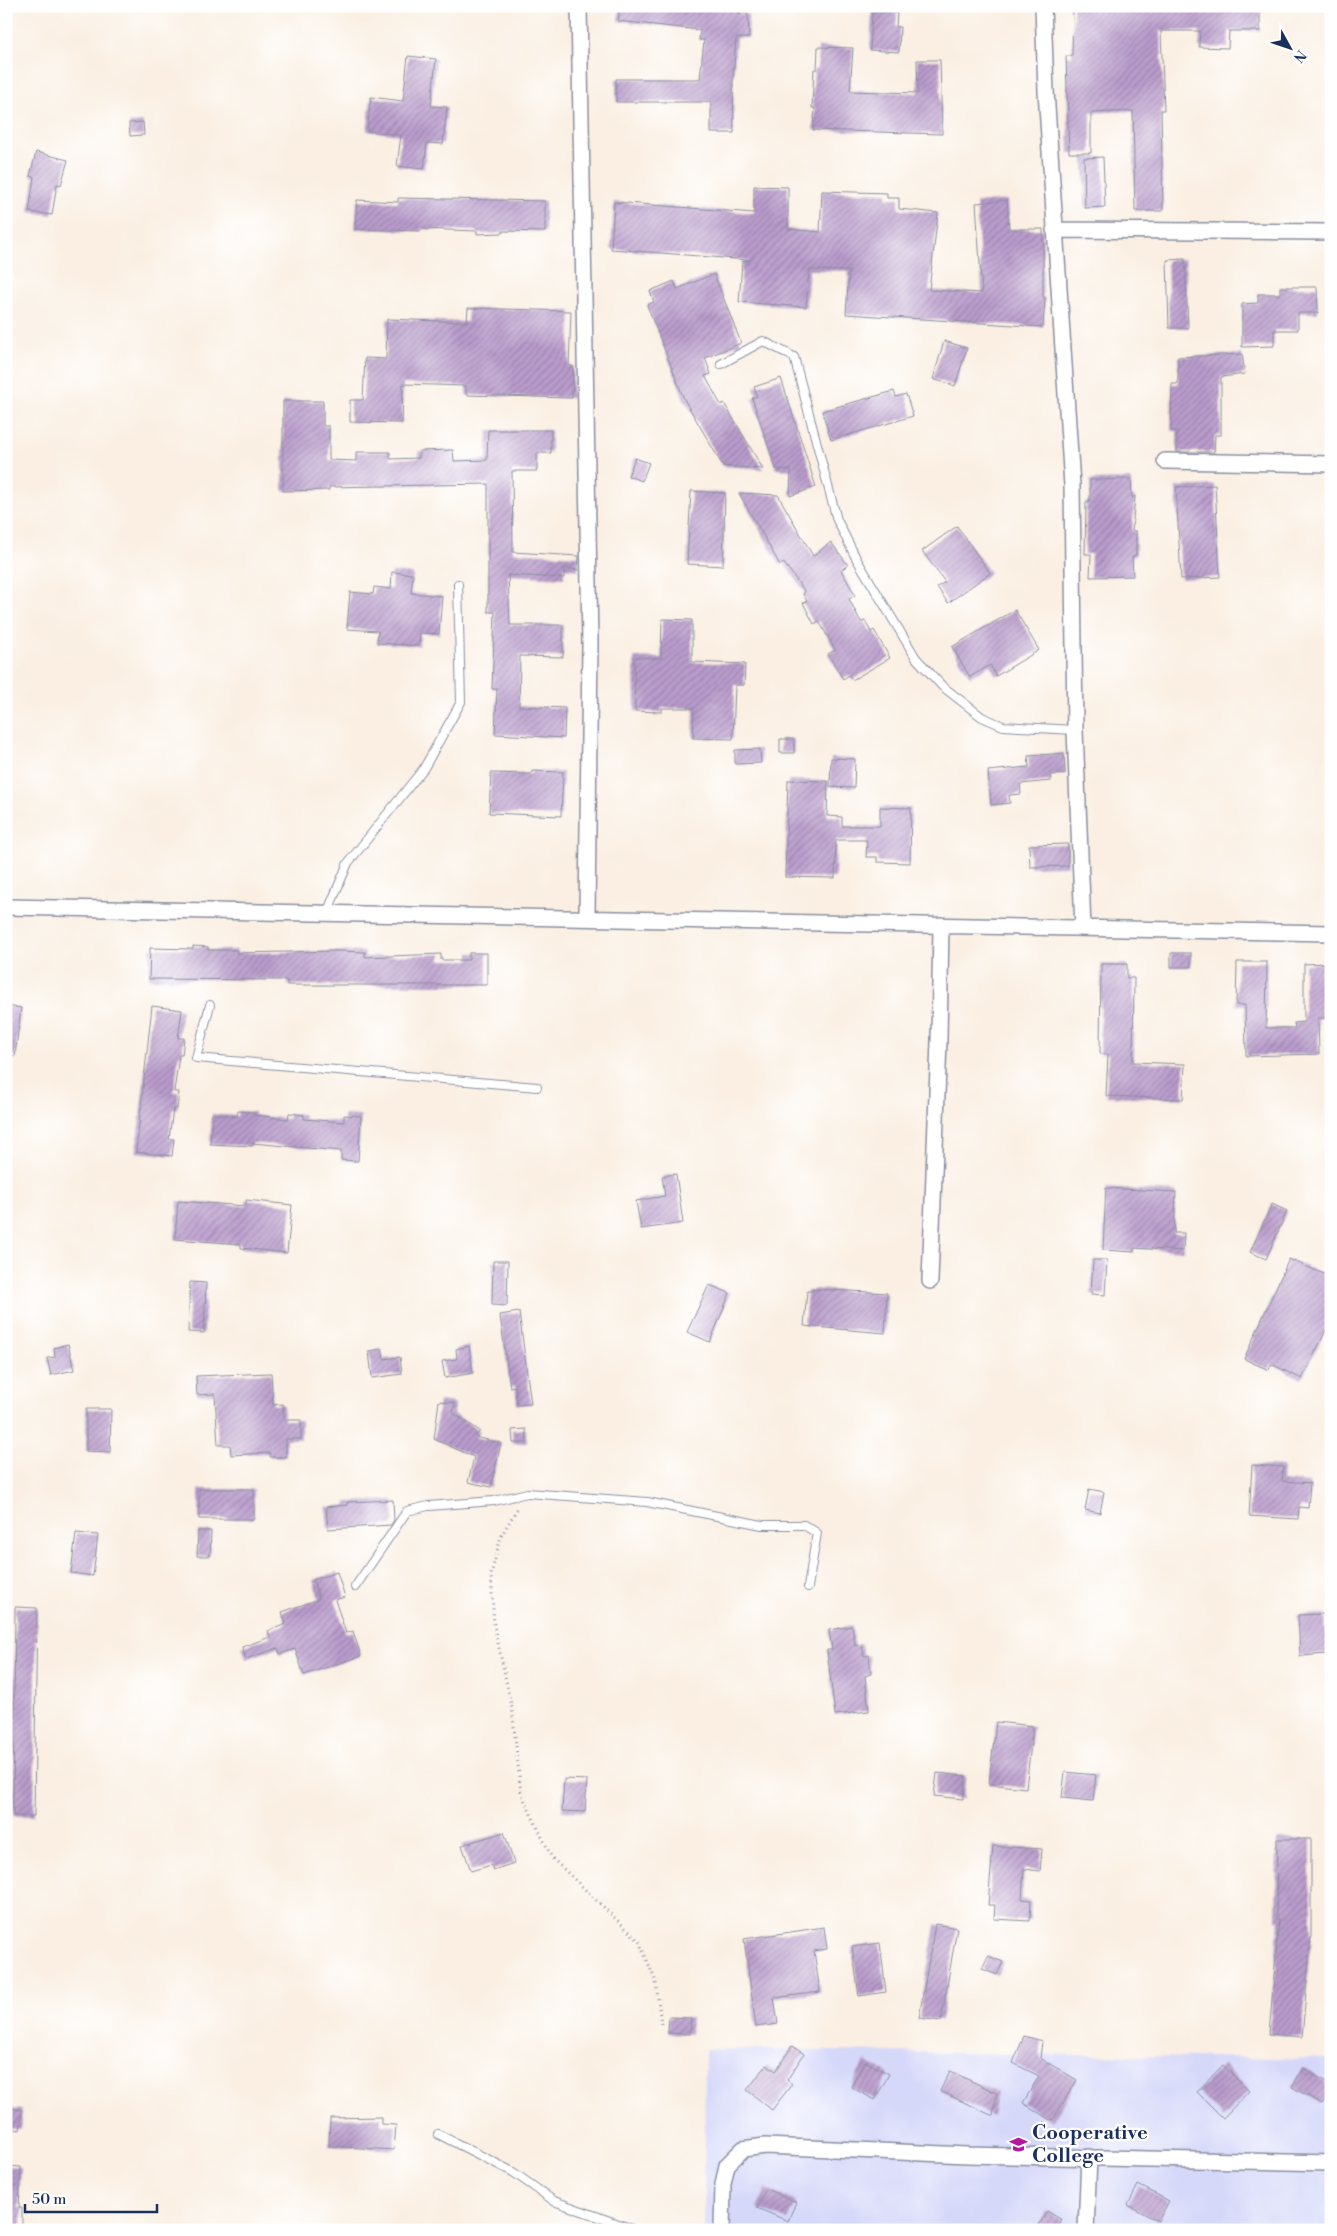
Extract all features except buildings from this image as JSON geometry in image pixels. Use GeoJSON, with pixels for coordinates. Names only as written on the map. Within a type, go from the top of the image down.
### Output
{"type":"FeatureCollection","features":[{"type":"Feature","properties":{"kind":"street"},"geometry":{"type":"LineString","coordinates":[[579,6],[590,643],[587,771],[587,918]]}},
{"type":"Feature","properties":{"kind":"street"},"geometry":{"type":"LineString","coordinates":[[1043,6],[1054,230],[1072,485],[1075,730],[1083,928]]}},
{"type":"Feature","properties":{"kind":"street"},"geometry":{"type":"LineString","coordinates":[[1054,230],[1331,232]]}},
{"type":"Feature","properties":{"kind":"street"},"geometry":{"type":"LineString","coordinates":[[1165,461],[1331,464]]}},
{"type":"Feature","properties":{"kind":"street"},"geometry":{"type":"LineString","coordinates":[[6,907],[1331,933]]}},
{"type":"Feature","properties":{"kind":"street"},"geometry":{"type":"LineString","coordinates":[[930,1281],[939,1041],[941,925]]}},
{"type":"Feature","properties":{"kind":"street"},"geometry":{"type":"LineString","coordinates":[[722,2230],[723,2184],[728,2165],[743,2149],[766,2146],[967,2155],[1331,2163]]}},
{"type":"Feature","properties":{"kind":"street"},"geometry":{"type":"LineString","coordinates":[[1086,2230],[1089,2157]]}},
{"type":"Feature","properties":{"kind":"lane"},"geometry":{"type":"LineString","coordinates":[[721,364],[763,341],[794,357],[837,520],[856,558],[916,658],[942,686],[982,718],[1003,726],[1075,730]]}},
{"type":"Feature","properties":{"kind":"lane"},"geometry":{"type":"LineString","coordinates":[[327,913],[348,863],[424,768],[461,702],[458,584]]}},
{"type":"Feature","properties":{"kind":"lane"},"geometry":{"type":"LineString","coordinates":[[210,1005],[196,1058],[537,1087]]}},
{"type":"Feature","properties":{"kind":"lane"},"geometry":{"type":"LineString","coordinates":[[355,1587],[407,1512],[428,1506],[494,1501],[527,1492],[647,1502],[762,1525],[804,1525],[817,1533],[808,1587]]}},
{"type":"Feature","properties":{"kind":"lane"},"geometry":{"type":"LineString","coordinates":[[438,2134],[514,2172],[554,2201],[635,2230]]}},
{"type":"Feature","properties":{"kind":"path"},"geometry":{"type":"LineString","coordinates":[[527,1492],[501,1536],[491,1575],[494,1625],[512,1708],[521,1793],[552,1858],[639,1941],[656,1982],[661,2024]]}},
{"type":"Feature","properties":{"kind":"shaded area","name":"Cooperative College"},"geometry":{"type":"Polygon","coordinates":[[[705,2049],[1331,2059],[1331,2230],[704,2230],[705,2049]]]}},
{"type":"Feature","properties":{"kind":"place","name":"Cooperative College"},"geometry":{"type":"Point","coordinates":[1018,2144]}}]}
